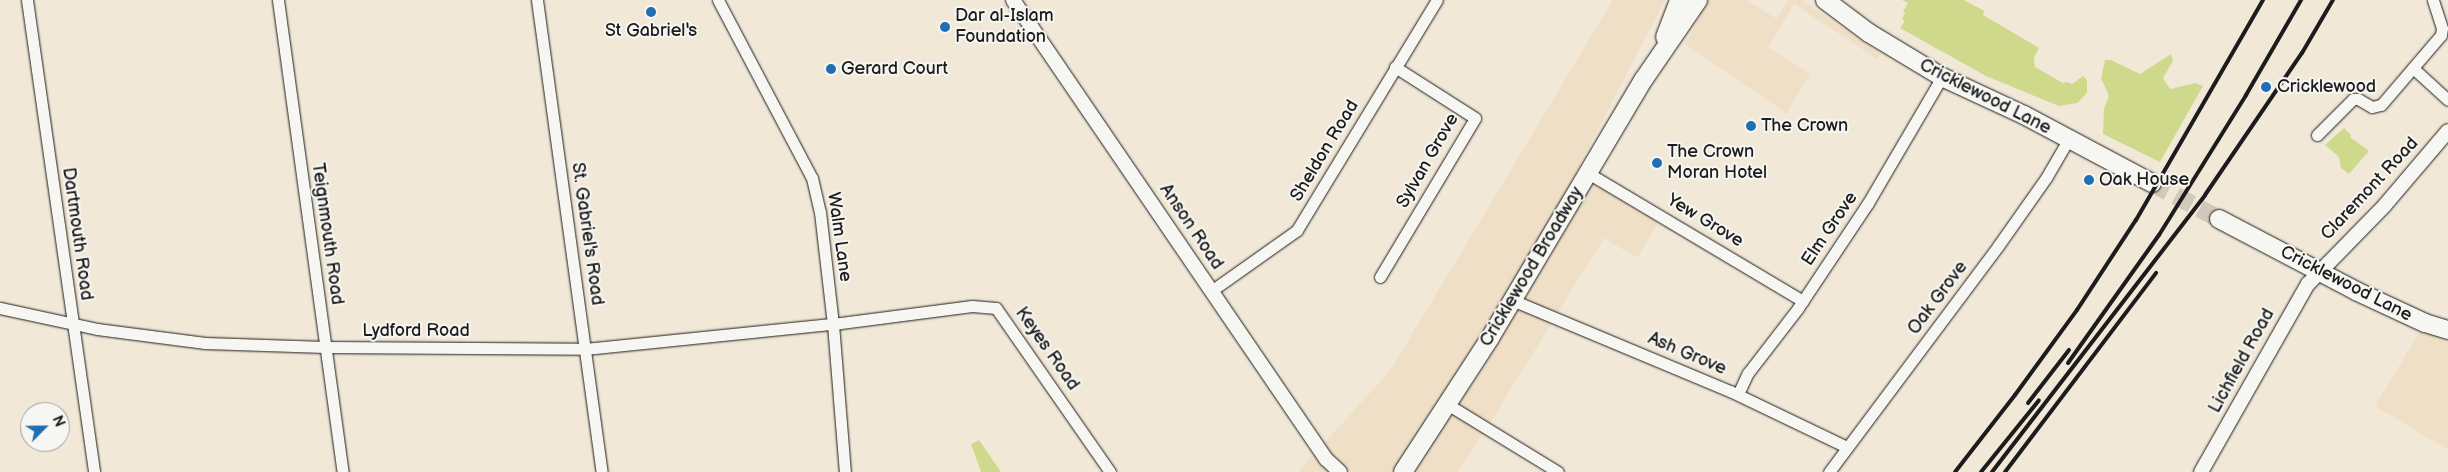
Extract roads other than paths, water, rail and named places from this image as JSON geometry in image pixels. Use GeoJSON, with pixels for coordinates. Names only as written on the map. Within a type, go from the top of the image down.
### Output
{"type":"FeatureCollection","features":[{"type":"Feature","properties":{"kind":"main road","name":"Cricklewood Broadway"},"geometry":{"type":"LineString","coordinates":[[1657,59],[1679,0]]}},
{"type":"Feature","properties":{"kind":"main road","name":"Cricklewood Broadway"},"geometry":{"type":"LineString","coordinates":[[1403,472],[1448,404],[1512,300],[1657,59],[1698,0]]}},
{"type":"Feature","properties":{"kind":"main road","name":"Cricklewood Lane"},"geometry":{"type":"LineString","coordinates":[[1825,0],[1869,33],[1942,77],[2024,115],[2152,183]]}},
{"type":"Feature","properties":{"kind":"main road","name":"Cricklewood Lane"},"geometry":{"type":"LineString","coordinates":[[2219,219],[2318,271],[2425,323],[2448,330]]}},
{"type":"Feature","properties":{"kind":"street","name":"Dartmouth Road"},"geometry":{"type":"LineString","coordinates":[[27,0],[94,472]]}},
{"type":"Feature","properties":{"kind":"street","name":"Teignmouth Road"},"geometry":{"type":"LineString","coordinates":[[278,0],[343,472]]}},
{"type":"Feature","properties":{"kind":"street","name":"St. Gabriel's Road"},"geometry":{"type":"LineString","coordinates":[[537,0],[602,472]]}},
{"type":"Feature","properties":{"kind":"street","name":"Walm Lane"},"geometry":{"type":"LineString","coordinates":[[718,0],[812,178],[820,212],[833,324],[844,472]]}},
{"type":"Feature","properties":{"kind":"street","name":"Anson Road"},"geometry":{"type":"LineString","coordinates":[[1013,0],[1326,459],[1340,472]]}},
{"type":"Feature","properties":{"kind":"street","name":"Sheldon Road"},"geometry":{"type":"LineString","coordinates":[[1212,291],[1297,230],[1437,0]]}},
{"type":"Feature","properties":{"kind":"street"},"geometry":{"type":"LineString","coordinates":[[2317,135],[2353,99],[2358,99],[2372,106],[2380,105],[2413,68],[2441,35],[2442,28],[2433,0]]}},
{"type":"Feature","properties":{"kind":"street","name":"Sylvan Grove"},"geometry":{"type":"LineString","coordinates":[[1380,277],[1475,118],[1395,68]]}},
{"type":"Feature","properties":{"kind":"street"},"geometry":{"type":"LineString","coordinates":[[2413,68],[2448,100]]}},
{"type":"Feature","properties":{"kind":"street","name":"Elm Grove"},"geometry":{"type":"LineString","coordinates":[[1738,394],[1748,373],[1803,301],[1868,204],[1942,77]]}},
{"type":"Feature","properties":{"kind":"street","name":"Claremont Road"},"geometry":{"type":"LineString","coordinates":[[2318,271],[2385,205],[2448,132]]}},
{"type":"Feature","properties":{"kind":"street","name":"Oak Grove"},"geometry":{"type":"LineString","coordinates":[[1829,472],[1998,246],[2056,163],[2058,155],[2068,140]]}},
{"type":"Feature","properties":{"kind":"street","name":"Yew Grove"},"geometry":{"type":"LineString","coordinates":[[1588,173],[1803,301]]}},
{"type":"Feature","properties":{"kind":"street","name":"Lichfield Road"},"geometry":{"type":"LineString","coordinates":[[2202,472],[2301,294],[2318,271]]}},
{"type":"Feature","properties":{"kind":"street","name":"Ash Grove"},"geometry":{"type":"LineString","coordinates":[[1512,300],[1531,309],[1538,309],[1738,394],[1847,447]]}},
{"type":"Feature","properties":{"kind":"street","name":"Keyes Road"},"geometry":{"type":"LineString","coordinates":[[833,324],[972,306],[996,308],[1110,472]]}},
{"type":"Feature","properties":{"kind":"street","name":"Lydford Road"},"geometry":{"type":"LineString","coordinates":[[0,308],[97,328],[206,343],[325,347],[585,350],[833,324]]}},
{"type":"Feature","properties":{"kind":"street"},"geometry":{"type":"LineString","coordinates":[[1448,404],[1558,472]]}},
{"type":"Feature","properties":{"kind":"tunnel"},"geometry":{"type":"LineString","coordinates":[[2152,183],[2219,219]]}},
{"type":"Feature","properties":{"kind":"railway"},"geometry":{"type":"LineString","coordinates":[[1955,472],[2015,395],[2077,310],[2136,220],[2263,0]]}},
{"type":"Feature","properties":{"kind":"railway"},"geometry":{"type":"LineString","coordinates":[[2068,363],[2159,235],[2246,95],[2301,0]]}},
{"type":"Feature","properties":{"kind":"railway"},"geometry":{"type":"LineString","coordinates":[[1992,472],[2205,195],[2302,53],[2333,0]]}},
{"type":"Feature","properties":{"kind":"railway"},"geometry":{"type":"LineString","coordinates":[[2005,472],[2156,273]]}},
{"type":"Feature","properties":{"kind":"railway"},"geometry":{"type":"LineString","coordinates":[[2028,403],[2069,350]]}},
{"type":"Feature","properties":{"kind":"railway"},"geometry":{"type":"LineString","coordinates":[[1981,472],[2039,400]]}},
{"type":"Feature","properties":{"kind":"place","name":"St Gabriel's"},"geometry":{"type":"Point","coordinates":[651,12]}},
{"type":"Feature","properties":{"kind":"place","name":"Dar al-Islam Foundation"},"geometry":{"type":"Point","coordinates":[945,27]}},
{"type":"Feature","properties":{"kind":"place","name":"Gerard Court"},"geometry":{"type":"Point","coordinates":[831,69]}},
{"type":"Feature","properties":{"kind":"place","name":"Cricklewood"},"geometry":{"type":"Point","coordinates":[2266,87]}},
{"type":"Feature","properties":{"kind":"place","name":"The Crown"},"geometry":{"type":"Point","coordinates":[1751,126]}},
{"type":"Feature","properties":{"kind":"place","name":"The Crown Moran Hotel"},"geometry":{"type":"Point","coordinates":[1657,163]}},
{"type":"Feature","properties":{"kind":"place","name":"Oak House"},"geometry":{"type":"Point","coordinates":[2089,180]}}]}
